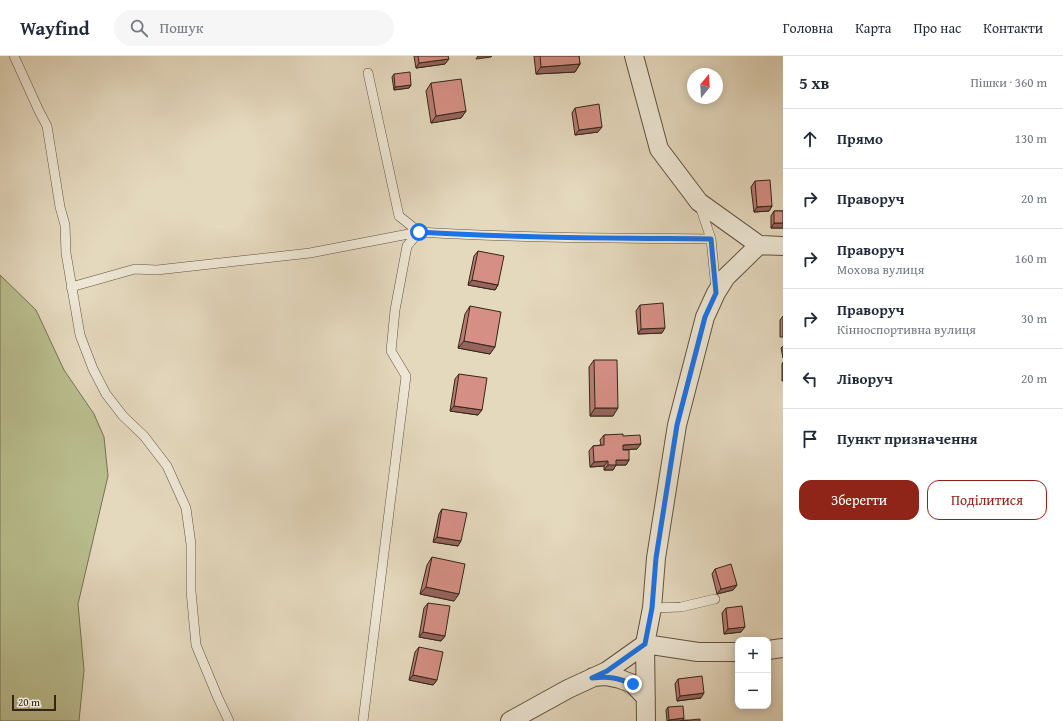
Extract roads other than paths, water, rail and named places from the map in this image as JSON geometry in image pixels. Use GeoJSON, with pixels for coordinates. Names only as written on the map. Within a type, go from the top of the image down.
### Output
{"type":"FeatureCollection","features":[{"type":"Feature","properties":{"kind":"street"},"geometry":{"type":"LineString","coordinates":[[634,56],[659,149],[699,202],[759,245],[783,246]]}},
{"type":"Feature","properties":{"kind":"street"},"geometry":{"type":"LineString","coordinates":[[646,721],[645,644],[652,608],[656,558],[677,425],[705,317],[716,293],[726,277],[759,245]]}},
{"type":"Feature","properties":{"kind":"street"},"geometry":{"type":"LineString","coordinates":[[510,721],[568,689],[607,671],[645,644],[698,652],[735,652]]}},
{"type":"Feature","properties":{"kind":"street"},"geometry":{"type":"LineString","coordinates":[[771,650],[783,648]]}},
{"type":"Feature","properties":{"kind":"street"},"geometry":{"type":"LineString","coordinates":[[592,678],[606,676],[620,679],[633,684],[646,698]]}},
{"type":"Feature","properties":{"kind":"lane"},"geometry":{"type":"LineString","coordinates":[[14,56],[47,126],[60,207],[65,225],[66,253],[80,335],[93,369],[106,394],[123,416],[144,436],[167,466],[186,508],[191,544],[191,591],[196,645],[229,721]]}},
{"type":"Feature","properties":{"kind":"lane"},"geometry":{"type":"LineString","coordinates":[[368,73],[399,216],[419,232]]}},
{"type":"Feature","properties":{"kind":"lane"},"geometry":{"type":"LineString","coordinates":[[699,202],[711,239],[716,293]]}},
{"type":"Feature","properties":{"kind":"lane"},"geometry":{"type":"LineString","coordinates":[[71,287],[135,269],[157,270],[310,253],[419,232],[537,237],[711,239]]}},
{"type":"Feature","properties":{"kind":"lane"},"geometry":{"type":"LineString","coordinates":[[363,721],[406,376],[391,351],[395,310],[407,246],[419,232]]}},
{"type":"Feature","properties":{"kind":"lane"},"geometry":{"type":"LineString","coordinates":[[652,608],[681,608],[715,599]]}}]}
